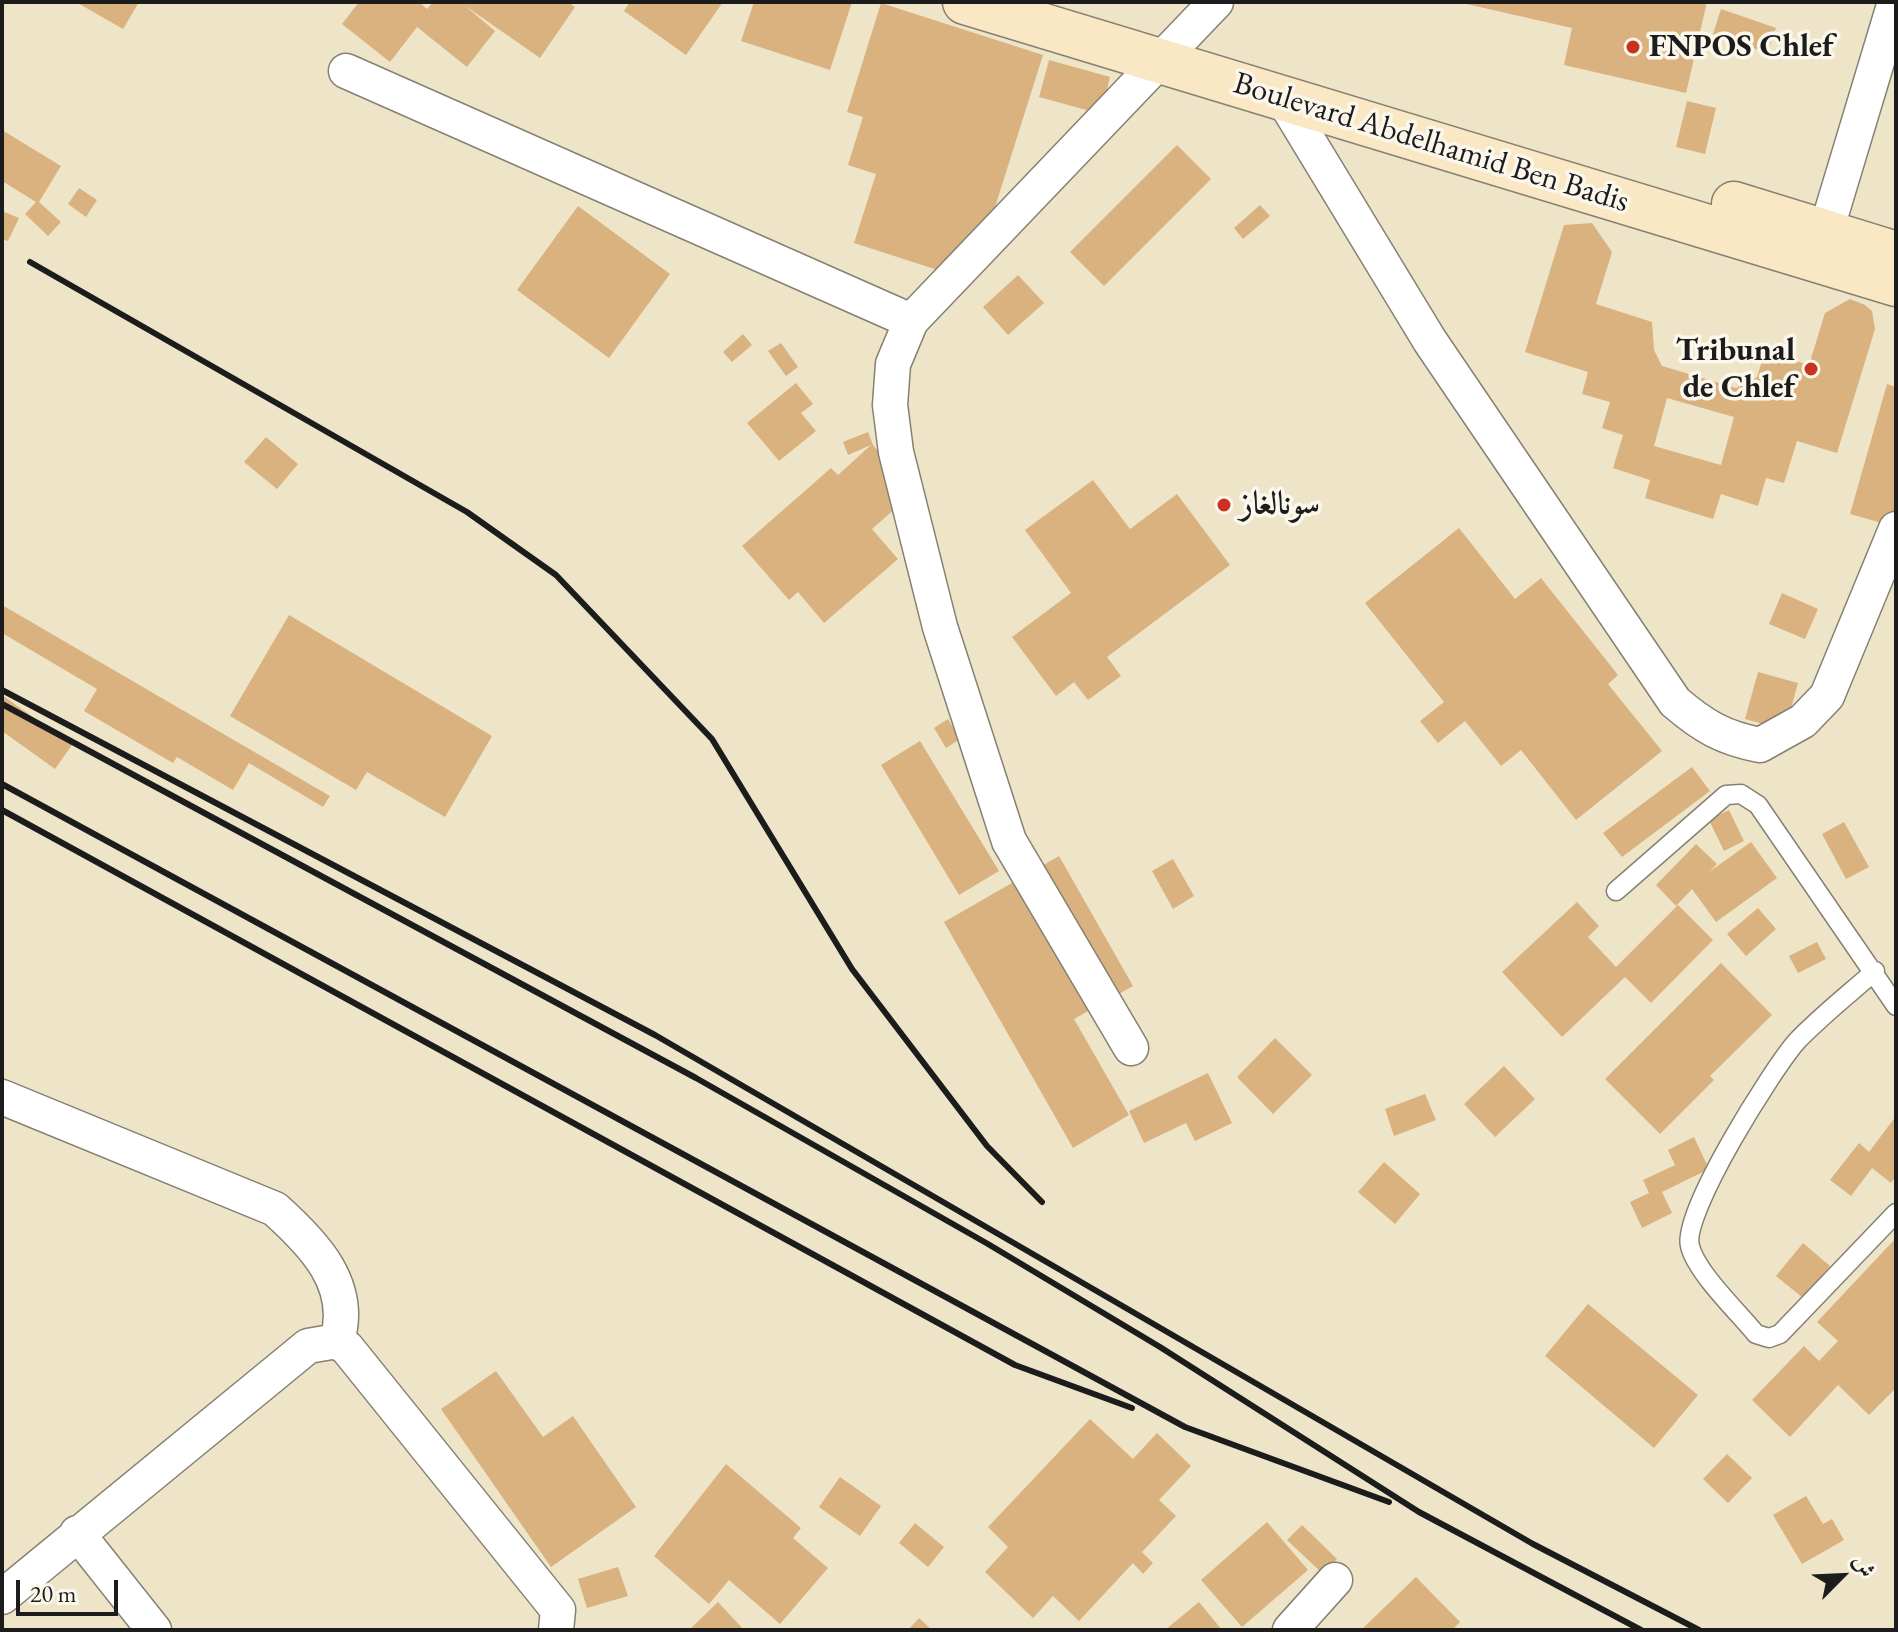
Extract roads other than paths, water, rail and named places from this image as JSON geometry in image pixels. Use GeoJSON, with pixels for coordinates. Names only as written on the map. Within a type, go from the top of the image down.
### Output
{"type":"FeatureCollection","features":[{"type":"Feature","properties":{"kind":"main road","name":"Boulevard Abdelhamid Ben Badis"},"geometry":{"type":"LineString","coordinates":[[965,2],[1193,23],[1283,99],[1896,284]]}},
{"type":"Feature","properties":{"kind":"main road","name":"Boulevard Abdelhamid Ben Badis"},"geometry":{"type":"LineString","coordinates":[[1070,2],[1193,23],[1896,254]]}},
{"type":"Feature","properties":{"kind":"street"},"geometry":{"type":"LineString","coordinates":[[1826,231],[1895,2]]}},
{"type":"Feature","properties":{"kind":"street"},"geometry":{"type":"LineString","coordinates":[[1131,1048],[1009,841],[940,627],[896,452],[890,405],[893,364],[911,321],[1193,23]]}},
{"type":"Feature","properties":{"kind":"street"},"geometry":{"type":"LineString","coordinates":[[346,71],[911,321]]}},
{"type":"Feature","properties":{"kind":"street"},"geometry":{"type":"LineString","coordinates":[[1283,99],[1430,341],[1535,499],[1675,702],[1705,727],[1726,739],[1760,745],[1786,734],[1811,713],[1827,696],[1896,529]]}},
{"type":"Feature","properties":{"kind":"street"},"geometry":{"type":"LineString","coordinates":[[2,1097],[275,1209],[310,1240],[334,1277],[341,1300],[337,1341]]}},
{"type":"Feature","properties":{"kind":"street"},"geometry":{"type":"LineString","coordinates":[[2,1597],[308,1346],[337,1341],[347,1348],[558,1610],[556,1630]]}},
{"type":"Feature","properties":{"kind":"street"},"geometry":{"type":"LineString","coordinates":[[77,1533],[154,1630]]}},
{"type":"Feature","properties":{"kind":"street"},"geometry":{"type":"LineString","coordinates":[[1290,1630],[1335,1580]]}},
{"type":"Feature","properties":{"kind":"lane"},"geometry":{"type":"LineString","coordinates":[[1616,891],[1726,795],[1741,794],[1758,805],[1875,971],[1896,1006]]}},
{"type":"Feature","properties":{"kind":"lane"},"geometry":{"type":"LineString","coordinates":[[1875,971],[1796,1043],[1729,1143],[1690,1228],[1689,1244],[1696,1260],[1756,1334],[1769,1338],[1780,1334],[1896,1213]]}},
{"type":"Feature","properties":{"kind":"railway"},"geometry":{"type":"LineString","coordinates":[[30,262],[467,512],[556,575],[712,739],[852,969],[987,1146],[1042,1202]]}},
{"type":"Feature","properties":{"kind":"railway"},"geometry":{"type":"LineString","coordinates":[[2,690],[655,1035],[1533,1544],[1699,1630]]}},
{"type":"Feature","properties":{"kind":"railway"},"geometry":{"type":"LineString","coordinates":[[2,704],[696,1078],[988,1244],[1160,1347],[1419,1512],[1641,1630]]}},
{"type":"Feature","properties":{"kind":"railway"},"geometry":{"type":"LineString","coordinates":[[2,784],[1185,1427],[1389,1502]]}},
{"type":"Feature","properties":{"kind":"railway"},"geometry":{"type":"LineString","coordinates":[[2,810],[1015,1365],[1132,1408]]}},
{"type":"Feature","properties":{"kind":"place","name":"FNPOS Chlef"},"geometry":{"type":"Point","coordinates":[1633,47]}},
{"type":"Feature","properties":{"kind":"place","name":"Tribunal de Chlef"},"geometry":{"type":"Point","coordinates":[1811,369]}},
{"type":"Feature","properties":{"kind":"place","name":"سونالغاز"},"geometry":{"type":"Point","coordinates":[1224,505]}}]}
